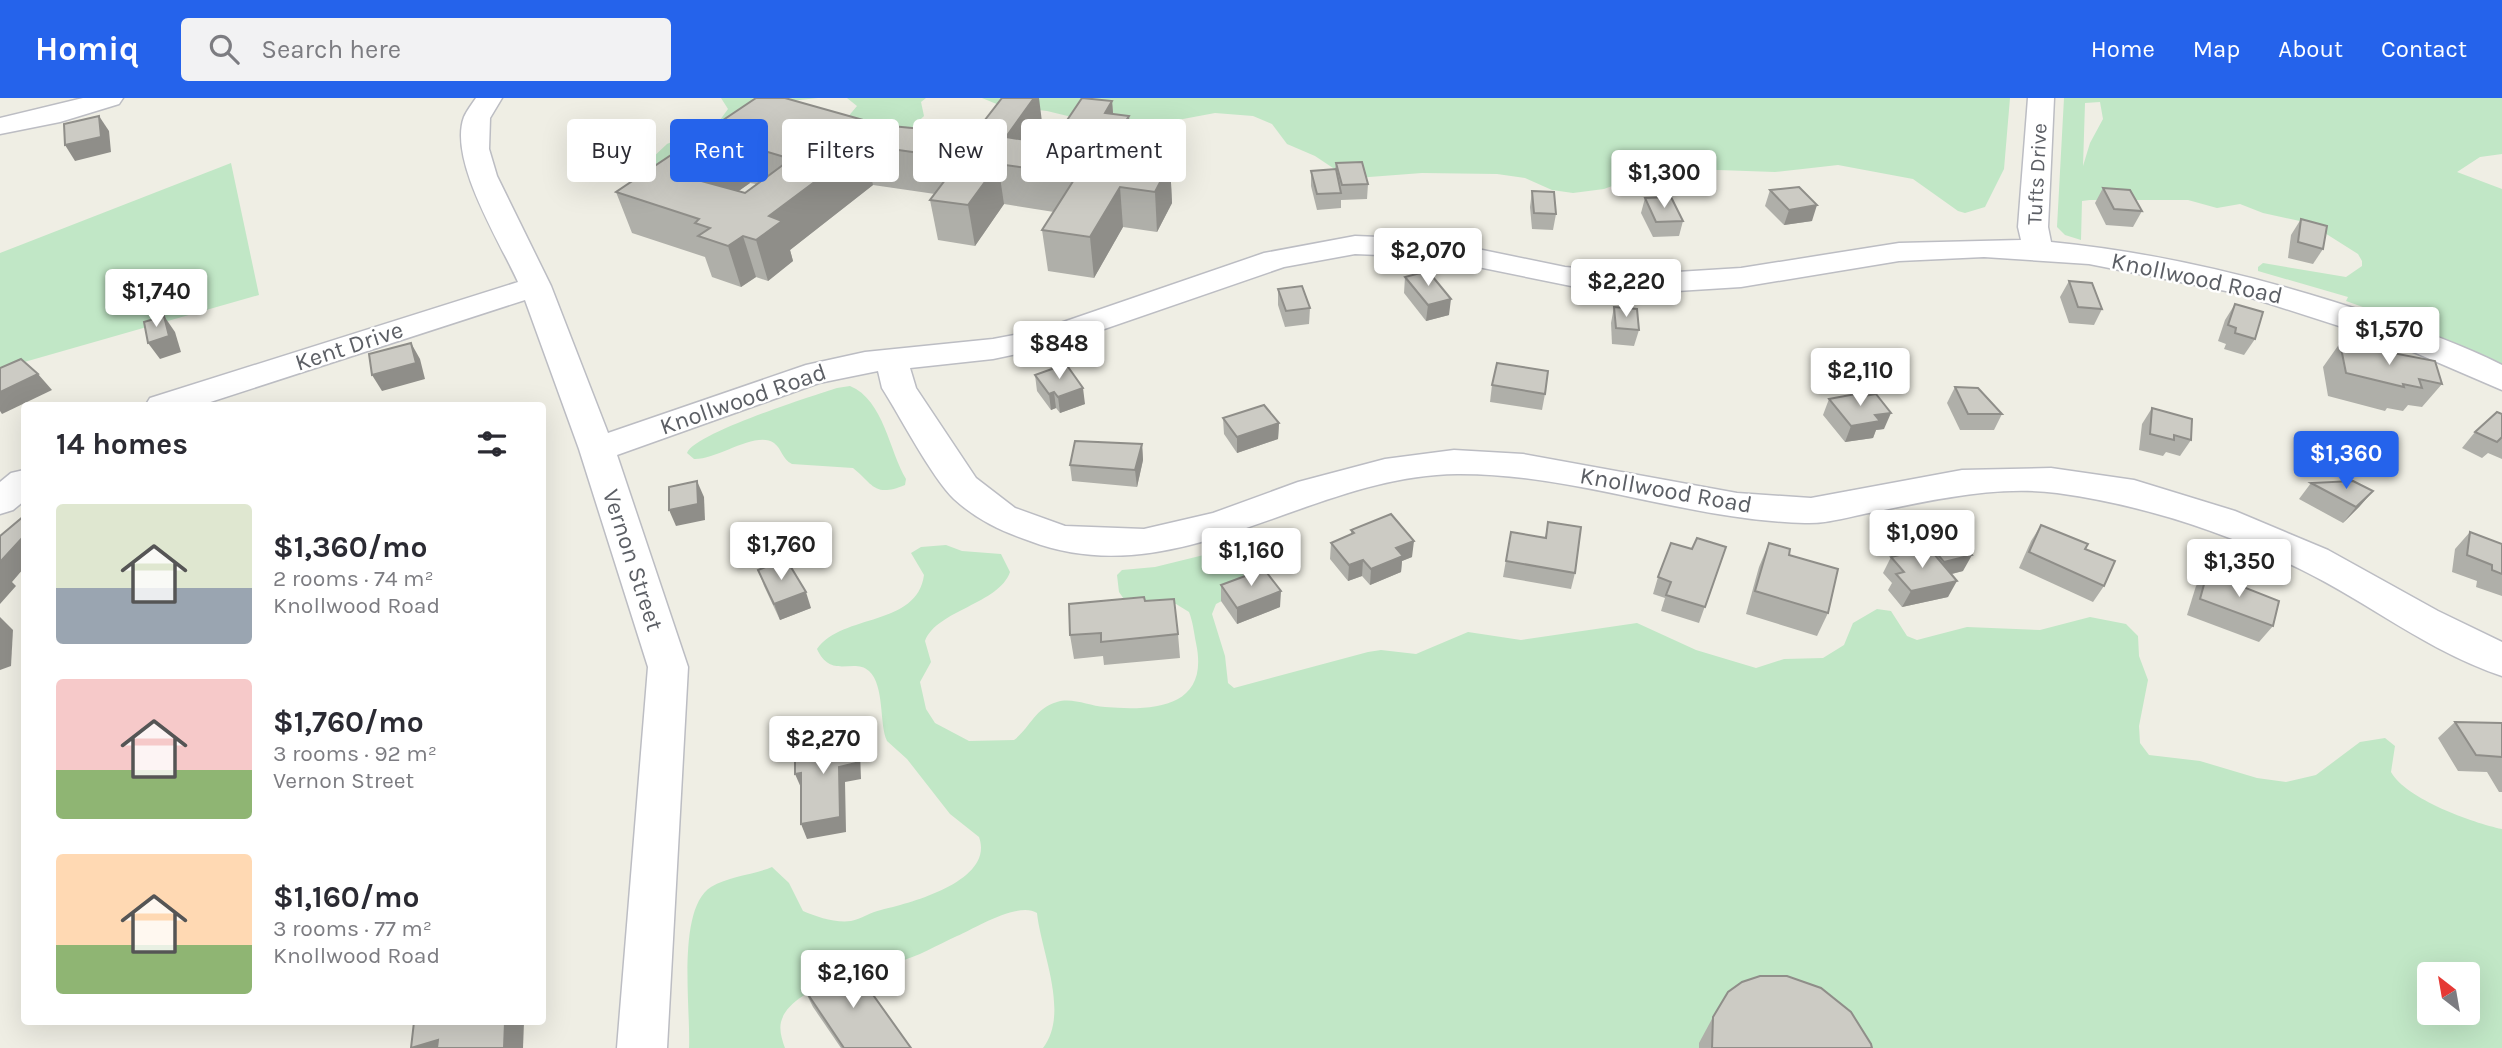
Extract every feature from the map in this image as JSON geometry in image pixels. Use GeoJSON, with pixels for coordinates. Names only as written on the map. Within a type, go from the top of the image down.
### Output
{"type":"FeatureCollection","features":[{"type":"Feature","properties":{"kind":"street","name":"Vernon Street"},"geometry":{"type":"LineString","coordinates":[[489,98],[477,118],[475,149],[483,176],[536,286],[597,449],[668,667],[642,1048]]}},
{"type":"Feature","properties":{"kind":"street","name":"Tufts Drive"},"geometry":{"type":"LineString","coordinates":[[2038,250],[2032,227],[2041,98]]}},
{"type":"Feature","properties":{"kind":"street"},"geometry":{"type":"LineString","coordinates":[[0,126],[101,100]]}},
{"type":"Feature","properties":{"kind":"street","name":"Knollwood Road"},"geometry":{"type":"LineString","coordinates":[[597,449],[833,368],[891,359],[969,354],[1048,338],[1280,258],[1355,245],[1420,246],[1484,256],[1550,273],[1617,283],[1683,283],[1932,249],[2038,250],[2120,259],[2187,271],[2289,297],[2396,333],[2502,379]]}},
{"type":"Feature","properties":{"kind":"street","name":"Kent Drive"},"geometry":{"type":"LineString","coordinates":[[174,402],[536,286]]}},
{"type":"Feature","properties":{"kind":"street","name":"Knollwood Road"},"geometry":{"type":"LineString","coordinates":[[891,359],[899,388],[963,487],[1002,517],[1062,539],[1144,542],[1220,525],[1311,491],[1385,471],[1454,462],[1523,466],[1737,506],[1811,511],[1962,482],[2051,480],[2134,493],[2222,520],[2315,560],[2424,622],[2502,660]]}},
{"type":"Feature","properties":{"kind":"street"},"geometry":{"type":"LineString","coordinates":[[0,501],[21,484]]}},
{"type":"Feature","properties":{"kind":"green space"},"geometry":{"type":"Polygon","coordinates":[[[721,98],[818,98],[781,102],[749,119],[721,119],[728,109],[721,98]]]}},
{"type":"Feature","properties":{"kind":"green space"},"geometry":{"type":"Polygon","coordinates":[[[847,98],[926,98],[921,102],[924,116],[913,119],[913,126],[903,136],[899,135],[899,119],[847,118],[857,106],[847,98]]]}},
{"type":"Feature","properties":{"kind":"green space"},"geometry":{"type":"Polygon","coordinates":[[[982,98],[2010,98],[2004,169],[1985,207],[1965,213],[1958,211],[1913,179],[1838,165],[1775,172],[1661,168],[1604,189],[1573,193],[1552,190],[1525,178],[1497,174],[1422,173],[1356,178],[1345,176],[1315,156],[1287,144],[1272,124],[1253,116],[1215,113],[1183,119],[1080,119],[1047,111],[999,105],[982,98]]]}},
{"type":"Feature","properties":{"kind":"green space"},"geometry":{"type":"Polygon","coordinates":[[[2064,98],[2502,98],[2502,154],[2480,157],[2457,172],[2502,189],[2502,371],[2413,325],[2346,301],[2348,297],[2258,271],[2258,267],[2263,263],[2346,277],[2362,266],[2358,254],[2309,223],[2263,213],[2240,204],[2217,208],[2188,200],[2090,200],[2082,201],[2081,240],[2065,235],[2057,227],[2064,98]],[[2100,102],[2085,103],[2083,166],[2090,143],[2103,119],[2100,102]]]}},
{"type":"Feature","properties":{"kind":"green space"},"geometry":{"type":"Polygon","coordinates":[[[670,143],[670,161],[656,168],[656,154],[670,143]]]}},
{"type":"Feature","properties":{"kind":"green space"},"geometry":{"type":"Polygon","coordinates":[[[231,163],[259,295],[0,369],[0,253],[231,163]]]}},
{"type":"Feature","properties":{"kind":"green space"},"geometry":{"type":"Polygon","coordinates":[[[850,386],[871,402],[878,414],[906,479],[905,485],[880,490],[853,468],[792,464],[777,445],[766,440],[757,440],[703,458],[694,459],[687,453],[695,445],[731,426],[804,399],[850,386]]]}},
{"type":"Feature","properties":{"kind":"green space"},"geometry":{"type":"Polygon","coordinates":[[[946,545],[962,551],[1001,554],[1010,572],[1004,583],[994,592],[942,622],[932,630],[925,641],[931,662],[920,682],[926,709],[935,723],[969,741],[1014,740],[1038,713],[1057,702],[1142,708],[1174,701],[1186,693],[1195,681],[1198,665],[1189,612],[1176,604],[1126,602],[1119,592],[1117,575],[1122,570],[1155,567],[1216,552],[1232,556],[1247,581],[1237,593],[1216,604],[1212,614],[1225,656],[1228,683],[1234,688],[1368,652],[1381,650],[1416,654],[1468,632],[1521,640],[1637,623],[1696,650],[1756,668],[1784,659],[1823,658],[1844,645],[1853,623],[1877,609],[1891,611],[1907,636],[1917,640],[1967,627],[2040,630],[2090,617],[2126,624],[2138,636],[2139,656],[2148,680],[2139,726],[2140,743],[2149,755],[2200,761],[2257,778],[2286,782],[2316,775],[2360,742],[2385,738],[2395,746],[2391,772],[2399,782],[2441,808],[2502,829],[2502,1048],[1043,1048],[1051,1034],[1054,1018],[1052,982],[1037,913],[1019,910],[997,917],[912,957],[849,975],[814,990],[787,1010],[781,1022],[785,1048],[689,1048],[689,938],[693,916],[700,899],[711,887],[725,880],[772,867],[789,883],[803,911],[832,920],[851,921],[929,895],[963,878],[975,866],[981,852],[979,837],[950,814],[907,759],[887,741],[880,695],[869,671],[863,667],[829,664],[817,649],[844,630],[894,612],[908,603],[918,592],[924,575],[911,553],[921,547],[946,545]]]}},
{"type":"Feature","properties":{"kind":"building"},"geometry":{"type":"Polygon","coordinates":[[[756,98],[785,98],[860,119],[782,119],[782,156],[768,152],[768,119],[725,119],[756,98]]]}},
{"type":"Feature","properties":{"kind":"building"},"geometry":{"type":"Polygon","coordinates":[[[1002,98],[1034,98],[1007,136],[1007,119],[986,119],[1002,98]]]}},
{"type":"Feature","properties":{"kind":"building"},"geometry":{"type":"Polygon","coordinates":[[[1082,98],[1112,101],[1105,113],[1129,116],[1127,119],[1068,119],[1082,98]]]}},
{"type":"Feature","properties":{"kind":"building"},"geometry":{"type":"Polygon","coordinates":[[[99,116],[101,137],[65,145],[64,124],[99,116]]]}},
{"type":"Feature","properties":{"kind":"building"},"geometry":{"type":"Polygon","coordinates":[[[899,127],[913,128],[913,152],[899,150],[899,127]]]}},
{"type":"Feature","properties":{"kind":"building"},"geometry":{"type":"Polygon","coordinates":[[[1007,137],[1021,139],[1021,167],[1007,165],[1007,137]]]}},
{"type":"Feature","properties":{"kind":"building"},"geometry":{"type":"Polygon","coordinates":[[[670,156],[670,182],[705,182],[745,193],[760,182],[768,182],[768,176],[782,166],[782,182],[814,182],[769,216],[782,221],[756,240],[743,236],[728,246],[698,236],[710,228],[695,223],[699,219],[616,192],[631,182],[656,182],[656,165],[670,156]]]}},
{"type":"Feature","properties":{"kind":"building"},"geometry":{"type":"Polygon","coordinates":[[[1362,162],[1368,184],[1342,185],[1336,163],[1362,162]]]}},
{"type":"Feature","properties":{"kind":"building"},"geometry":{"type":"Polygon","coordinates":[[[1336,169],[1341,193],[1317,194],[1311,171],[1336,169]]]}},
{"type":"Feature","properties":{"kind":"building"},"geometry":{"type":"Polygon","coordinates":[[[944,182],[985,182],[968,205],[930,200],[944,182]]]}},
{"type":"Feature","properties":{"kind":"building"},"geometry":{"type":"Polygon","coordinates":[[[1073,182],[1160,182],[1155,192],[1120,187],[1090,237],[1042,230],[1073,182]]]}},
{"type":"Feature","properties":{"kind":"building"},"geometry":{"type":"Polygon","coordinates":[[[1799,187],[1817,205],[1789,210],[1770,190],[1799,187]]]}},
{"type":"Feature","properties":{"kind":"building"},"geometry":{"type":"Polygon","coordinates":[[[2103,188],[2130,190],[2142,211],[2114,209],[2103,188]]]}},
{"type":"Feature","properties":{"kind":"building"},"geometry":{"type":"Polygon","coordinates":[[[1532,191],[1554,192],[1556,214],[1534,213],[1532,191]]]}},
{"type":"Feature","properties":{"kind":"building"},"geometry":{"type":"Polygon","coordinates":[[[1671,197],[1683,221],[1656,222],[1645,198],[1671,197]]]}},
{"type":"Feature","properties":{"kind":"building"},"geometry":{"type":"Polygon","coordinates":[[[2301,219],[2327,226],[2323,249],[2298,242],[2301,219]]]}},
{"type":"Feature","properties":{"kind":"building"},"geometry":{"type":"Polygon","coordinates":[[[1428,271],[1451,299],[1428,305],[1405,277],[1428,271]]]}},
{"type":"Feature","properties":{"kind":"building"},"geometry":{"type":"Polygon","coordinates":[[[2069,281],[2092,283],[2102,309],[2078,307],[2069,281]]]}},
{"type":"Feature","properties":{"kind":"building"},"geometry":{"type":"Polygon","coordinates":[[[1302,286],[1310,308],[1286,311],[1278,289],[1302,286]]]}},
{"type":"Feature","properties":{"kind":"building"},"geometry":{"type":"Polygon","coordinates":[[[2235,304],[2263,312],[2255,339],[2235,333],[2236,328],[2228,325],[2235,304]]]}},
{"type":"Feature","properties":{"kind":"building"},"geometry":{"type":"Polygon","coordinates":[[[1614,307],[1637,309],[1639,330],[1616,328],[1614,307]]]}},
{"type":"Feature","properties":{"kind":"building"},"geometry":{"type":"Polygon","coordinates":[[[164,316],[169,336],[148,343],[144,322],[164,316]]]}},
{"type":"Feature","properties":{"kind":"building"},"geometry":{"type":"Polygon","coordinates":[[[411,343],[416,363],[372,375],[369,354],[411,343]]]}},
{"type":"Feature","properties":{"kind":"building"},"geometry":{"type":"Polygon","coordinates":[[[2340,343],[2435,361],[2442,384],[2419,379],[2422,388],[2403,384],[2404,387],[2346,373],[2340,343]]]}},
{"type":"Feature","properties":{"kind":"building"},"geometry":{"type":"Polygon","coordinates":[[[21,359],[38,374],[0,392],[0,368],[21,359]]]}},
{"type":"Feature","properties":{"kind":"building"},"geometry":{"type":"Polygon","coordinates":[[[1497,363],[1548,371],[1545,394],[1492,385],[1497,363]]]}},
{"type":"Feature","properties":{"kind":"building"},"geometry":{"type":"Polygon","coordinates":[[[1066,364],[1083,388],[1058,397],[1054,392],[1049,394],[1035,375],[1066,364]]]}},
{"type":"Feature","properties":{"kind":"building"},"geometry":{"type":"Polygon","coordinates":[[[1955,387],[1978,388],[2002,414],[1968,414],[1955,387]]]}},
{"type":"Feature","properties":{"kind":"building"},"geometry":{"type":"Polygon","coordinates":[[[1861,393],[1864,396],[1876,394],[1891,413],[1875,415],[1880,421],[1851,426],[1829,399],[1861,393]]]}},
{"type":"Feature","properties":{"kind":"building"},"geometry":{"type":"Polygon","coordinates":[[[1264,405],[1279,423],[1237,437],[1223,418],[1264,405]]]}},
{"type":"Feature","properties":{"kind":"building"},"geometry":{"type":"Polygon","coordinates":[[[2152,408],[2192,419],[2191,440],[2174,435],[2174,440],[2150,434],[2152,408]]]}},
{"type":"Feature","properties":{"kind":"building"},"geometry":{"type":"Polygon","coordinates":[[[2497,412],[2502,414],[2502,437],[2497,442],[2475,432],[2497,412]]]}},
{"type":"Feature","properties":{"kind":"building"},"geometry":{"type":"Polygon","coordinates":[[[1075,441],[1142,444],[1135,470],[1070,465],[1075,441]]]}},
{"type":"Feature","properties":{"kind":"building"},"geometry":{"type":"Polygon","coordinates":[[[697,481],[698,504],[669,510],[669,487],[697,481]]]}},
{"type":"Feature","properties":{"kind":"building"},"geometry":{"type":"Polygon","coordinates":[[[2353,481],[2373,491],[2356,507],[2311,483],[2353,481]]]}},
{"type":"Feature","properties":{"kind":"building"},"geometry":{"type":"Polygon","coordinates":[[[1391,514],[1414,541],[1396,548],[1403,556],[1371,569],[1363,560],[1349,565],[1331,543],[1354,533],[1351,530],[1391,514]]]}},
{"type":"Feature","properties":{"kind":"building"},"geometry":{"type":"Polygon","coordinates":[[[21,518],[21,539],[0,562],[0,536],[21,518]]]}},
{"type":"Feature","properties":{"kind":"building"},"geometry":{"type":"Polygon","coordinates":[[[1548,522],[1581,527],[1575,573],[1506,561],[1511,532],[1546,538],[1548,522]]]}},
{"type":"Feature","properties":{"kind":"building"},"geometry":{"type":"Polygon","coordinates":[[[2041,525],[2088,544],[2085,549],[2115,561],[2104,586],[2029,552],[2041,525]]]}},
{"type":"Feature","properties":{"kind":"building"},"geometry":{"type":"Polygon","coordinates":[[[2470,532],[2502,544],[2502,574],[2492,570],[2492,565],[2467,555],[2470,532]]]}},
{"type":"Feature","properties":{"kind":"building"},"geometry":{"type":"Polygon","coordinates":[[[1956,537],[1972,555],[1944,562],[1928,543],[1956,537]]]}},
{"type":"Feature","properties":{"kind":"building"},"geometry":{"type":"Polygon","coordinates":[[[1697,538],[1726,547],[1705,607],[1666,595],[1671,582],[1658,577],[1671,543],[1692,549],[1697,538]]]}},
{"type":"Feature","properties":{"kind":"building"},"geometry":{"type":"Polygon","coordinates":[[[1769,543],[1790,549],[1789,555],[1838,569],[1828,613],[1755,591],[1769,543]]]}},
{"type":"Feature","properties":{"kind":"building"},"geometry":{"type":"Polygon","coordinates":[[[1929,548],[1957,581],[1911,591],[1896,574],[1904,572],[1891,557],[1929,548]]]}},
{"type":"Feature","properties":{"kind":"building"},"geometry":{"type":"Polygon","coordinates":[[[786,559],[806,592],[774,604],[758,570],[786,559]]]}},
{"type":"Feature","properties":{"kind":"building"},"geometry":{"type":"Polygon","coordinates":[[[1264,569],[1281,591],[1237,608],[1221,585],[1264,569]]]}},
{"type":"Feature","properties":{"kind":"building"},"geometry":{"type":"Polygon","coordinates":[[[2208,570],[2279,601],[2273,626],[2200,599],[2208,570]]]}},
{"type":"Feature","properties":{"kind":"building"},"geometry":{"type":"Polygon","coordinates":[[[1144,597],[1145,601],[1174,599],[1178,634],[1101,642],[1101,633],[1070,635],[1069,604],[1144,597]]]}},
{"type":"Feature","properties":{"kind":"building"},"geometry":{"type":"Polygon","coordinates":[[[2455,722],[2502,723],[2502,757],[2476,755],[2455,722]]]}},
{"type":"Feature","properties":{"kind":"building"},"geometry":{"type":"Polygon","coordinates":[[[855,735],[856,763],[839,767],[840,817],[801,824],[801,773],[795,774],[795,745],[855,735]]]}},
{"type":"Feature","properties":{"kind":"building"},"geometry":{"type":"Polygon","coordinates":[[[846,957],[911,1048],[844,1048],[803,987],[846,957]]]}},
{"type":"Feature","properties":{"kind":"building"},"geometry":{"type":"Polygon","coordinates":[[[1760,976],[1787,976],[1821,988],[1851,1012],[1872,1048],[1712,1048],[1713,1017],[1728,992],[1742,982],[1760,976]]]}},
{"type":"Feature","properties":{"kind":"building"},"geometry":{"type":"Polygon","coordinates":[[[414,1025],[505,1025],[504,1048],[437,1048],[438,1040],[411,1048],[414,1025]]]}}]}
